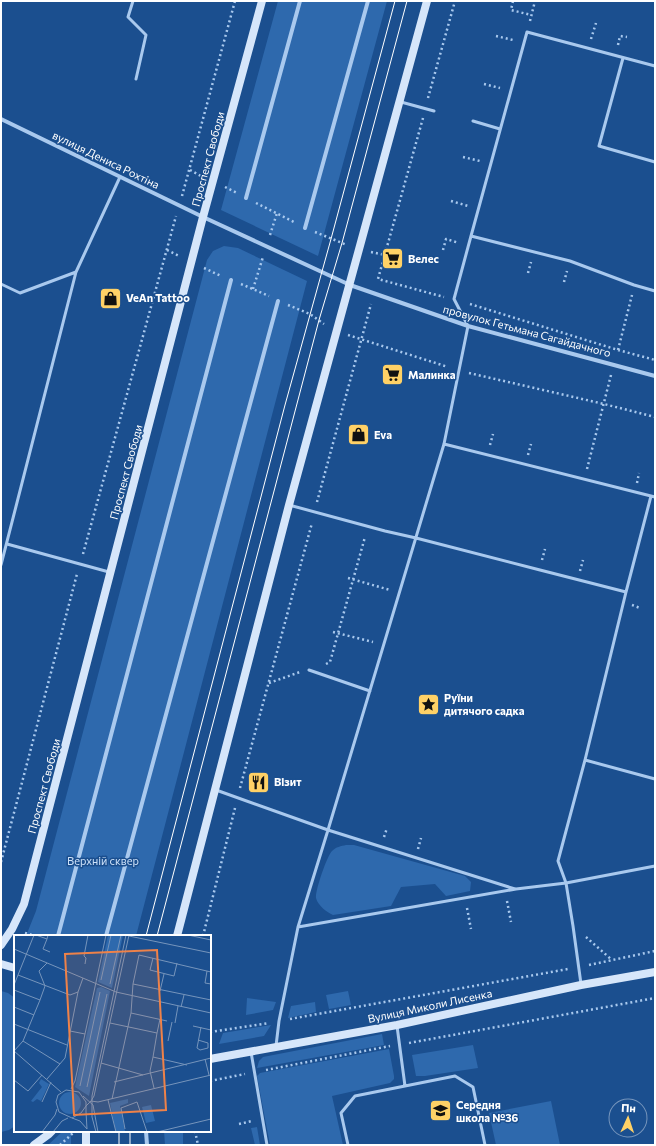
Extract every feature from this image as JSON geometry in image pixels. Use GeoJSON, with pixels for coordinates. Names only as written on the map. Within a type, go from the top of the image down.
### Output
{"type":"FeatureCollection","features":[{"type":"Feature","properties":{"kind":"main road","name":"Проспект Свободи"},"geometry":{"type":"LineString","coordinates":[[1,944],[12,929],[24,904],[203,217],[262,1]]}},
{"type":"Feature","properties":{"kind":"main road"},"geometry":{"type":"LineString","coordinates":[[177,935],[289,505],[427,1]]}},
{"type":"Feature","properties":{"kind":"main road"},"geometry":{"type":"LineString","coordinates":[[1,964],[14,968]]}},
{"type":"Feature","properties":{"kind":"main road","name":"Вулиця Миколи Лисенка"},"geometry":{"type":"LineString","coordinates":[[211,1059],[397,1025],[581,985],[655,972]]}},
{"type":"Feature","properties":{"kind":"main road"},"geometry":{"type":"LineString","coordinates":[[34,1145],[51,1132]]}},
{"type":"Feature","properties":{"kind":"main road"},"geometry":{"type":"LineString","coordinates":[[86,1132],[86,1145]]}},
{"type":"Feature","properties":{"kind":"street"},"geometry":{"type":"LineString","coordinates":[[246,198],[300,1]]}},
{"type":"Feature","properties":{"kind":"street"},"geometry":{"type":"LineString","coordinates":[[305,228],[368,1]]}},
{"type":"Feature","properties":{"kind":"street","name":"вулиця Дениса Рохтіна"},"geometry":{"type":"LineString","coordinates":[[1,119],[203,217],[350,285]]}},
{"type":"Feature","properties":{"kind":"street"},"geometry":{"type":"LineString","coordinates":[[58,935],[231,280]]}},
{"type":"Feature","properties":{"kind":"street","name":"провулок Гетьмана Сагайдачного"},"geometry":{"type":"LineString","coordinates":[[350,285],[468,326],[655,376]]}},
{"type":"Feature","properties":{"kind":"street"},"geometry":{"type":"LineString","coordinates":[[106,935],[278,301]]}},
{"type":"Feature","properties":{"kind":"street"},"geometry":{"type":"LineString","coordinates":[[146,1132],[147,1145]]}},
{"type":"Feature","properties":{"kind":"lane"},"geometry":{"type":"LineString","coordinates":[[133,1],[128,17],[146,35],[136,79]]}},
{"type":"Feature","properties":{"kind":"lane"},"geometry":{"type":"LineString","coordinates":[[276,1047],[279,1021],[298,927],[444,444],[468,326],[454,300],[527,32],[655,66]]}},
{"type":"Feature","properties":{"kind":"lane"},"geometry":{"type":"LineString","coordinates":[[623,58],[598,146],[655,162]]}},
{"type":"Feature","properties":{"kind":"lane"},"geometry":{"type":"LineString","coordinates":[[400,102],[434,111]]}},
{"type":"Feature","properties":{"kind":"lane"},"geometry":{"type":"LineString","coordinates":[[473,121],[500,129]]}},
{"type":"Feature","properties":{"kind":"lane"},"geometry":{"type":"LineString","coordinates":[[1,566],[76,272],[120,177]]}},
{"type":"Feature","properties":{"kind":"lane"},"geometry":{"type":"LineString","coordinates":[[471,236],[570,261],[634,285],[655,291]]}},
{"type":"Feature","properties":{"kind":"lane"},"geometry":{"type":"LineString","coordinates":[[1,284],[20,293],[76,272]]}},
{"type":"Feature","properties":{"kind":"lane"},"geometry":{"type":"LineString","coordinates":[[444,444],[653,496],[626,592],[585,760],[558,861],[566,883],[581,985]]}},
{"type":"Feature","properties":{"kind":"lane"},"geometry":{"type":"LineString","coordinates":[[289,505],[368,527],[626,592]]}},
{"type":"Feature","properties":{"kind":"lane"},"geometry":{"type":"LineString","coordinates":[[6,544],[111,572]]}},
{"type":"Feature","properties":{"kind":"lane"},"geometry":{"type":"LineString","coordinates":[[309,670],[370,691]]}},
{"type":"Feature","properties":{"kind":"lane"},"geometry":{"type":"LineString","coordinates":[[585,760],[655,779]]}},
{"type":"Feature","properties":{"kind":"lane"},"geometry":{"type":"LineString","coordinates":[[215,790],[328,830],[516,889]]}},
{"type":"Feature","properties":{"kind":"lane"},"geometry":{"type":"LineString","coordinates":[[298,927],[516,889],[566,883],[655,866]]}},
{"type":"Feature","properties":{"kind":"lane"},"geometry":{"type":"LineString","coordinates":[[397,1025],[405,1086]]}},
{"type":"Feature","properties":{"kind":"lane"},"geometry":{"type":"LineString","coordinates":[[251,1051],[267,1145]]}},
{"type":"Feature","properties":{"kind":"lane"},"geometry":{"type":"LineString","coordinates":[[348,1145],[341,1113],[355,1096],[455,1076],[473,1087],[485,1145]]}},
{"type":"Feature","properties":{"kind":"path"},"geometry":{"type":"LineString","coordinates":[[1,862],[80,564],[236,1]]}},
{"type":"Feature","properties":{"kind":"path"},"geometry":{"type":"LineString","coordinates":[[513,1],[511,10],[531,15]]}},
{"type":"Feature","properties":{"kind":"path"},"geometry":{"type":"LineString","coordinates":[[527,32],[535,1]]}},
{"type":"Feature","properties":{"kind":"path"},"geometry":{"type":"LineString","coordinates":[[588,48],[596,23]]}},
{"type":"Feature","properties":{"kind":"path"},"geometry":{"type":"LineString","coordinates":[[496,36],[524,43]]}},
{"type":"Feature","properties":{"kind":"path"},"geometry":{"type":"LineString","coordinates":[[484,84],[511,91]]}},
{"type":"Feature","properties":{"kind":"path"},"geometry":{"type":"LineString","coordinates":[[464,157],[491,164]]}},
{"type":"Feature","properties":{"kind":"path"},"geometry":{"type":"LineString","coordinates":[[190,170],[305,228],[360,249],[385,255]]}},
{"type":"Feature","properties":{"kind":"path"},"geometry":{"type":"LineString","coordinates":[[451,201],[478,209]]}},
{"type":"Feature","properties":{"kind":"path"},"geometry":{"type":"LineString","coordinates":[[443,250],[446,239],[469,246]]}},
{"type":"Feature","properties":{"kind":"path"},"geometry":{"type":"LineString","coordinates":[[167,250],[192,263],[310,314],[336,332],[459,370],[655,417]]}},
{"type":"Feature","properties":{"kind":"path"},"geometry":{"type":"LineString","coordinates":[[618,350],[634,285]]}},
{"type":"Feature","properties":{"kind":"path"},"geometry":{"type":"LineString","coordinates":[[203,935],[238,798],[374,294]]}},
{"type":"Feature","properties":{"kind":"path"},"geometry":{"type":"LineString","coordinates":[[584,479],[614,364]]}},
{"type":"Feature","properties":{"kind":"path"},"geometry":{"type":"LineString","coordinates":[[269,683],[330,662],[368,527]]}},
{"type":"Feature","properties":{"kind":"path"},"geometry":{"type":"LineString","coordinates":[[348,578],[400,592]]}},
{"type":"Feature","properties":{"kind":"path"},"geometry":{"type":"LineString","coordinates":[[333,632],[384,645]]}},
{"type":"Feature","properties":{"kind":"path"},"geometry":{"type":"LineString","coordinates":[[505,891],[511,922]]}},
{"type":"Feature","properties":{"kind":"path"},"geometry":{"type":"LineString","coordinates":[[466,898],[471,929]]}},
{"type":"Feature","properties":{"kind":"path"},"geometry":{"type":"LineString","coordinates":[[573,926],[613,960]]}},
{"type":"Feature","properties":{"kind":"path"},"geometry":{"type":"LineString","coordinates":[[211,1032],[579,967],[655,951]]}},
{"type":"Feature","properties":{"kind":"path"},"geometry":{"type":"LineString","coordinates":[[211,1081],[655,998]]}},
{"type":"Feature","properties":{"kind":"path"},"geometry":{"type":"LineString","coordinates":[[60,1145],[76,1132]]}},
{"type":"Feature","properties":{"kind":"path"},"geometry":{"type":"LineString","coordinates":[[196,1132],[198,1145]]}},
{"type":"Feature","properties":{"kind":"green space"},"geometry":{"type":"Polygon","coordinates":[[[278,1],[387,1],[318,256],[221,210],[278,1]]]}},
{"type":"Feature","properties":{"kind":"green space","name":"Верхній сквер"},"geometry":{"type":"Polygon","coordinates":[[[224,246],[238,248],[307,281],[136,935],[26,935],[36,911],[207,260],[213,251],[224,246]]]}},
{"type":"Feature","properties":{"kind":"green space"},"geometry":{"type":"Polygon","coordinates":[[[354,845],[465,876],[471,882],[470,891],[446,896],[435,884],[401,887],[391,906],[333,915],[319,904],[316,898],[317,888],[327,859],[332,851],[340,846],[354,845]]]}},
{"type":"Feature","properties":{"kind":"green space"},"geometry":{"type":"Polygon","coordinates":[[[1,991],[8,993],[14,997],[14,1127],[1,1132],[1,991]]]}},
{"type":"Feature","properties":{"kind":"green space"},"geometry":{"type":"Polygon","coordinates":[[[348,991],[351,1005],[329,1009],[326,995],[348,991]]]}},
{"type":"Feature","properties":{"kind":"green space"},"geometry":{"type":"Polygon","coordinates":[[[247,998],[276,1002],[273,1010],[246,1015],[247,998]]]}},
{"type":"Feature","properties":{"kind":"green space"},"geometry":{"type":"Polygon","coordinates":[[[315,1002],[316,1012],[288,1018],[291,1006],[315,1002]]]}},
{"type":"Feature","properties":{"kind":"green space"},"geometry":{"type":"Polygon","coordinates":[[[271,1025],[264,1036],[219,1044],[223,1033],[271,1025]]]}},
{"type":"Feature","properties":{"kind":"green space"},"geometry":{"type":"Polygon","coordinates":[[[382,1034],[384,1045],[257,1068],[259,1061],[263,1057],[382,1034]]]}},
{"type":"Feature","properties":{"kind":"green space"},"geometry":{"type":"Polygon","coordinates":[[[473,1045],[478,1068],[416,1076],[412,1055],[473,1045]]]}},
{"type":"Feature","properties":{"kind":"green space"},"geometry":{"type":"Polygon","coordinates":[[[389,1049],[394,1076],[394,1079],[390,1083],[332,1096],[343,1145],[270,1145],[257,1076],[260,1073],[389,1049]]]}},
{"type":"Feature","properties":{"kind":"green space"},"geometry":{"type":"Polygon","coordinates":[[[551,1101],[560,1145],[496,1145],[489,1113],[551,1101]]]}},
{"type":"Feature","properties":{"kind":"green space"},"geometry":{"type":"Polygon","coordinates":[[[257,1127],[260,1145],[255,1145],[251,1128],[257,1127]]]}},
{"type":"Feature","properties":{"kind":"green space"},"geometry":{"type":"Polygon","coordinates":[[[62,1132],[71,1132],[71,1145],[48,1145],[62,1132]]]}},
{"type":"Feature","properties":{"kind":"green space"},"geometry":{"type":"Polygon","coordinates":[[[164,1132],[183,1133],[183,1145],[165,1145],[164,1132]]]}},
{"type":"Feature","properties":{"kind":"tram line"},"geometry":{"type":"LineString","coordinates":[[146,935],[285,405],[395,1]]}},
{"type":"Feature","properties":{"kind":"tram line"},"geometry":{"type":"LineString","coordinates":[[157,935],[319,320],[342,243],[407,1]]}},
{"type":"Feature","properties":{"kind":"tram line"},"geometry":{"type":"LineString","coordinates":[[119,1132],[119,1145]]}},
{"type":"Feature","properties":{"kind":"tram line"},"geometry":{"type":"LineString","coordinates":[[130,1132],[130,1145]]}},
{"type":"Feature","properties":{"kind":"place","name":"Велес"},"geometry":{"type":"Point","coordinates":[393,259]}},
{"type":"Feature","properties":{"kind":"place","name":"VeAn Tattoo"},"geometry":{"type":"Point","coordinates":[111,298]}},
{"type":"Feature","properties":{"kind":"place","name":"Малинка"},"geometry":{"type":"Point","coordinates":[393,375]}},
{"type":"Feature","properties":{"kind":"place","name":"Eva"},"geometry":{"type":"Point","coordinates":[358,435]}},
{"type":"Feature","properties":{"kind":"place","name":"Руїни дитячого садка"},"geometry":{"type":"Point","coordinates":[428,704]}},
{"type":"Feature","properties":{"kind":"place","name":"Візит"},"geometry":{"type":"Point","coordinates":[259,782]}},
{"type":"Feature","properties":{"kind":"place","name":"Середня школа №36"},"geometry":{"type":"Point","coordinates":[441,1111]}}]}
